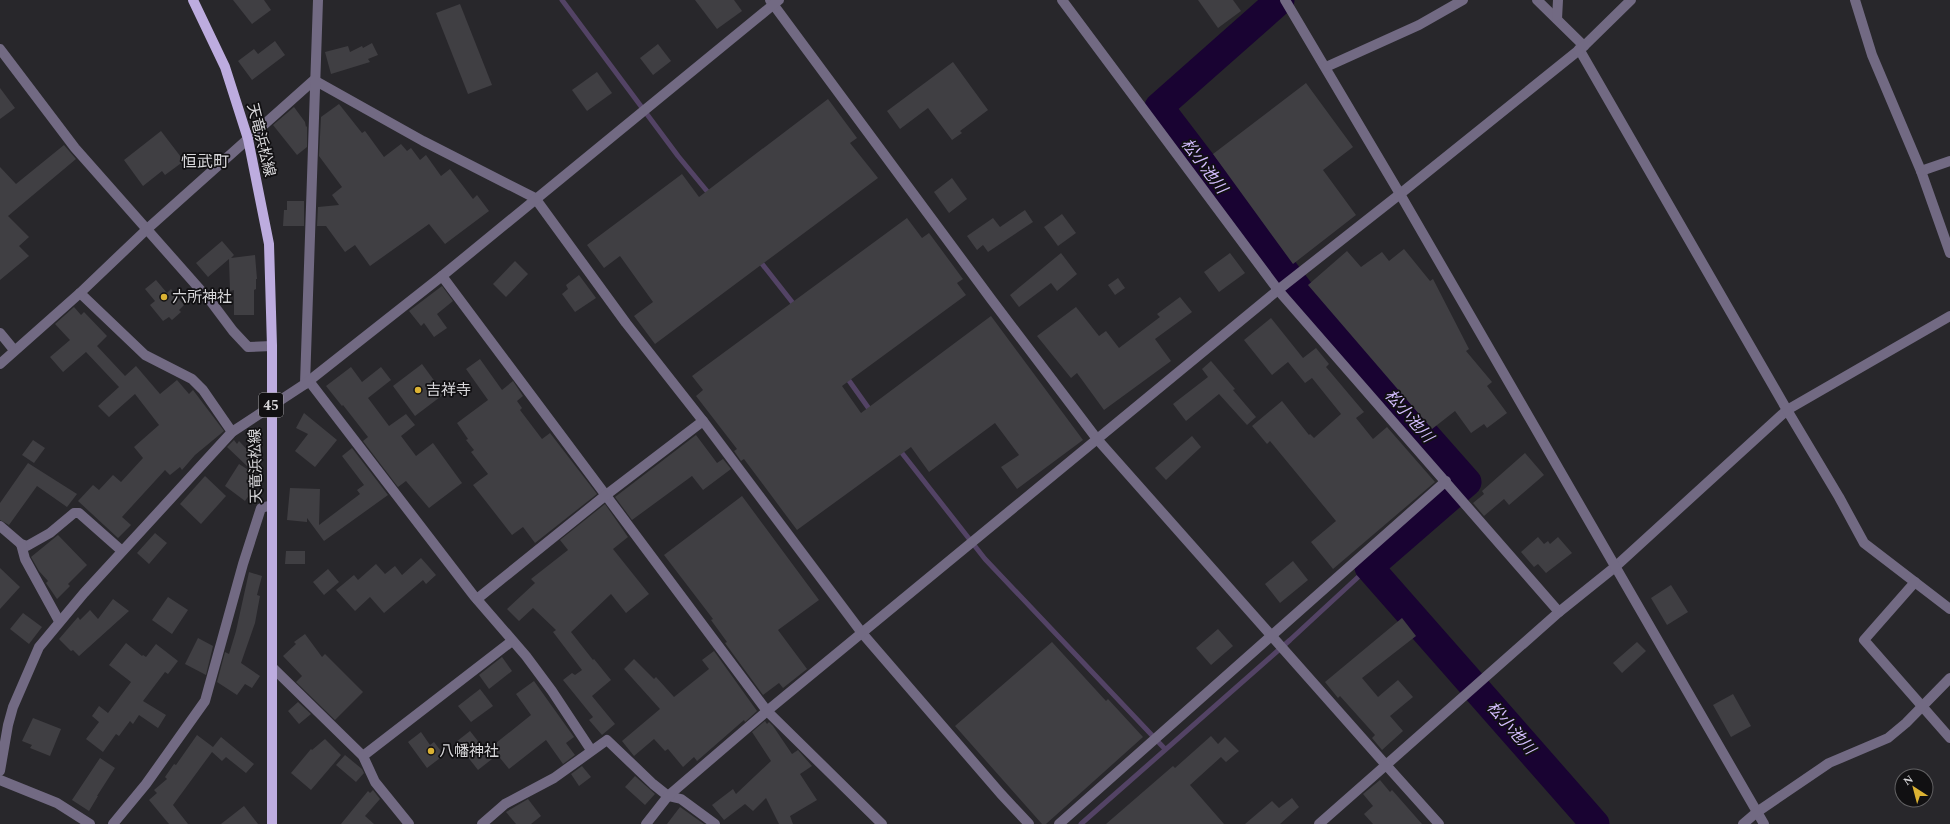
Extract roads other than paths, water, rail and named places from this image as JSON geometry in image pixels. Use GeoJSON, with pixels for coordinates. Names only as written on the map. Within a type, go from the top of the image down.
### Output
{"type":"FeatureCollection","features":[{"type":"Feature","properties":{"kind":"main road","name":"天竜浜松線"},"geometry":{"type":"LineString","coordinates":[[193,0],[225,67],[248,139],[269,244],[272,346],[272,824]]}},
{"type":"Feature","properties":{"kind":"street"},"geometry":{"type":"LineString","coordinates":[[318,0],[314,80],[307,383],[477,600],[526,656],[552,691],[591,750]]}},
{"type":"Feature","properties":{"kind":"street"},"geometry":{"type":"LineString","coordinates":[[1062,0],[1280,289],[1559,612]]}},
{"type":"Feature","properties":{"kind":"street"},"geometry":{"type":"LineString","coordinates":[[1326,67],[1419,25],[1463,0]]}},
{"type":"Feature","properties":{"kind":"street"},"geometry":{"type":"LineString","coordinates":[[1537,0],[1557,19],[1582,47],[1787,410],[1839,496],[1864,543],[1950,608]]}},
{"type":"Feature","properties":{"kind":"street"},"geometry":{"type":"LineString","coordinates":[[1557,19],[1558,0]]}},
{"type":"Feature","properties":{"kind":"street"},"geometry":{"type":"LineString","coordinates":[[646,824],[668,796],[767,711],[1280,289],[1582,47],[1631,0]]}},
{"type":"Feature","properties":{"kind":"street"},"geometry":{"type":"LineString","coordinates":[[1855,0],[1872,55],[1921,171],[1950,253]]}},
{"type":"Feature","properties":{"kind":"street"},"geometry":{"type":"LineString","coordinates":[[0,768],[8,725],[20,689],[40,647],[59,621],[232,432],[307,383],[442,276],[774,2],[991,299],[1097,439],[1439,824]]}},
{"type":"Feature","properties":{"kind":"street"},"geometry":{"type":"LineString","coordinates":[[1286,2],[1326,67],[1400,194],[1764,824]]}},
{"type":"Feature","properties":{"kind":"street"},"geometry":{"type":"LineString","coordinates":[[0,49],[75,148],[212,303],[233,331],[248,347],[272,346]]}},
{"type":"Feature","properties":{"kind":"street"},"geometry":{"type":"LineString","coordinates":[[0,364],[80,293],[146,230],[314,80]]}},
{"type":"Feature","properties":{"kind":"street"},"geometry":{"type":"LineString","coordinates":[[314,80],[423,141],[535,198],[626,323],[703,421],[862,633],[1001,794],[1029,824]]}},
{"type":"Feature","properties":{"kind":"street"},"geometry":{"type":"LineString","coordinates":[[1921,171],[1950,161]]}},
{"type":"Feature","properties":{"kind":"street"},"geometry":{"type":"LineString","coordinates":[[442,276],[767,711],[882,824]]}},
{"type":"Feature","properties":{"kind":"street"},"geometry":{"type":"LineString","coordinates":[[80,293],[145,355],[192,379],[203,390],[232,432]]}},
{"type":"Feature","properties":{"kind":"street"},"geometry":{"type":"LineString","coordinates":[[1319,824],[1476,687],[1559,612],[1615,567],[1787,410],[1950,316]]}},
{"type":"Feature","properties":{"kind":"street"},"geometry":{"type":"LineString","coordinates":[[0,333],[14,350]]}},
{"type":"Feature","properties":{"kind":"street"},"geometry":{"type":"LineString","coordinates":[[477,600],[606,495],[703,421]]}},
{"type":"Feature","properties":{"kind":"street"},"geometry":{"type":"LineString","coordinates":[[1059,824],[1446,482]]}},
{"type":"Feature","properties":{"kind":"street"},"geometry":{"type":"LineString","coordinates":[[113,824],[146,784],[205,701],[243,564],[261,508],[272,505]]}},
{"type":"Feature","properties":{"kind":"street"},"geometry":{"type":"LineString","coordinates":[[0,526],[21,544],[30,545],[50,533],[74,513],[79,513],[122,551]]}},
{"type":"Feature","properties":{"kind":"street"},"geometry":{"type":"LineString","coordinates":[[21,544],[24,559],[59,621]]}},
{"type":"Feature","properties":{"kind":"street"},"geometry":{"type":"LineString","coordinates":[[1915,582],[1864,640],[1950,738]]}},
{"type":"Feature","properties":{"kind":"street"},"geometry":{"type":"LineString","coordinates":[[363,756],[512,641]]}},
{"type":"Feature","properties":{"kind":"street"},"geometry":{"type":"LineString","coordinates":[[273,668],[363,756],[375,782],[409,824]]}},
{"type":"Feature","properties":{"kind":"street"},"geometry":{"type":"LineString","coordinates":[[1743,824],[1757,812],[1829,764],[1888,738],[1923,707],[1950,678]]}},
{"type":"Feature","properties":{"kind":"street"},"geometry":{"type":"LineString","coordinates":[[482,824],[505,804],[554,778],[607,740],[653,784],[668,796],[681,798],[715,824]]}},
{"type":"Feature","properties":{"kind":"street"},"geometry":{"type":"LineString","coordinates":[[0,780],[58,803],[90,824]]}},
{"type":"Feature","properties":{"kind":"waterway"},"geometry":{"type":"LineString","coordinates":[[562,0],[678,156],[711,196]]}},
{"type":"Feature","properties":{"kind":"waterway","name":"松小池川"},"geometry":{"type":"LineString","coordinates":[[1280,0],[1159,107],[1307,301],[1467,482],[1369,567],[1595,824]]}},
{"type":"Feature","properties":{"kind":"waterway"},"geometry":{"type":"LineString","coordinates":[[759,260],[796,307]]}},
{"type":"Feature","properties":{"kind":"waterway"},"geometry":{"type":"LineString","coordinates":[[845,375],[872,413]]}},
{"type":"Feature","properties":{"kind":"waterway"},"geometry":{"type":"LineString","coordinates":[[898,448],[985,559],[1165,749]]}},
{"type":"Feature","properties":{"kind":"waterway"},"geometry":{"type":"LineString","coordinates":[[1081,824],[1290,640],[1369,567]]}},
{"type":"Feature","properties":{"kind":"place","name":"六所神社"},"geometry":{"type":"Point","coordinates":[164,297]}},
{"type":"Feature","properties":{"kind":"place","name":"吉祥寺"},"geometry":{"type":"Point","coordinates":[418,390]}},
{"type":"Feature","properties":{"kind":"place","name":"八幡神社"},"geometry":{"type":"Point","coordinates":[431,751]}},
{"type":"Feature","properties":{"kind":"district","name":"恒武町"},"geometry":{"type":"Point","coordinates":[205,162]}}]}
